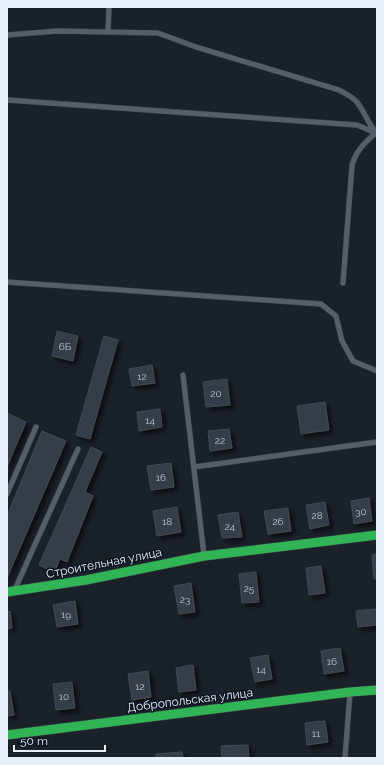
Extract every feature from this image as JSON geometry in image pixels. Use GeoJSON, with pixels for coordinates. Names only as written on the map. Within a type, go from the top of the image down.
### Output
{"type":"FeatureCollection","features":[{"type":"Feature","properties":{"kind":"street","name":"Строительная улица"},"geometry":{"type":"LineString","coordinates":[[11,592],[86,580],[204,556],[377,535]]}},
{"type":"Feature","properties":{"kind":"street","name":"Добропольская улица"},"geometry":{"type":"LineString","coordinates":[[7,735],[350,692],[377,690]]}},
{"type":"Feature","properties":{"kind":"lane"},"geometry":{"type":"LineString","coordinates":[[108,7],[108,32]]}},
{"type":"Feature","properties":{"kind":"lane"},"geometry":{"type":"LineString","coordinates":[[7,35],[57,30],[158,34],[339,90],[354,99],[361,108],[369,124],[377,133]]}},
{"type":"Feature","properties":{"kind":"lane"},"geometry":{"type":"LineString","coordinates":[[7,100],[357,125],[377,133]]}},
{"type":"Feature","properties":{"kind":"lane"},"geometry":{"type":"LineString","coordinates":[[343,283],[352,165],[355,155],[367,140],[377,133]]}},
{"type":"Feature","properties":{"kind":"lane"},"geometry":{"type":"LineString","coordinates":[[7,282],[321,304],[336,316],[342,341],[352,361],[377,371]]}},
{"type":"Feature","properties":{"kind":"lane"},"geometry":{"type":"LineString","coordinates":[[183,375],[204,556]]}},
{"type":"Feature","properties":{"kind":"lane"},"geometry":{"type":"LineString","coordinates":[[7,494],[36,427]]}},
{"type":"Feature","properties":{"kind":"lane"},"geometry":{"type":"LineString","coordinates":[[194,467],[377,442]]}},
{"type":"Feature","properties":{"kind":"lane"},"geometry":{"type":"LineString","coordinates":[[11,592],[78,449]]}},
{"type":"Feature","properties":{"kind":"lane"},"geometry":{"type":"LineString","coordinates":[[345,758],[350,692]]}},
{"type":"Feature","properties":{"kind":"building"},"geometry":{"type":"Polygon","coordinates":[[[57,331],[78,336],[73,361],[52,356],[57,331]]]}},
{"type":"Feature","properties":{"kind":"building"},"geometry":{"type":"Polygon","coordinates":[[[104,336],[118,340],[90,439],[76,435],[104,336]]]}},
{"type":"Feature","properties":{"kind":"building"},"geometry":{"type":"Polygon","coordinates":[[[152,365],[155,383],[132,386],[129,369],[152,365]]]}},
{"type":"Feature","properties":{"kind":"building"},"geometry":{"type":"Polygon","coordinates":[[[227,379],[230,405],[206,407],[203,382],[227,379]]]}},
{"type":"Feature","properties":{"kind":"building"},"geometry":{"type":"Polygon","coordinates":[[[325,402],[329,430],[301,434],[297,406],[325,402]]]}},
{"type":"Feature","properties":{"kind":"building"},"geometry":{"type":"Polygon","coordinates":[[[160,409],[162,427],[139,431],[137,412],[160,409]]]}},
{"type":"Feature","properties":{"kind":"building"},"geometry":{"type":"Polygon","coordinates":[[[7,413],[26,422],[7,467],[7,413]]]}},
{"type":"Feature","properties":{"kind":"building"},"geometry":{"type":"Polygon","coordinates":[[[229,429],[232,448],[210,451],[208,431],[229,429]]]}},
{"type":"Feature","properties":{"kind":"building"},"geometry":{"type":"Polygon","coordinates":[[[42,431],[66,441],[7,578],[7,516],[42,431]]]}},
{"type":"Feature","properties":{"kind":"building"},"geometry":{"type":"Polygon","coordinates":[[[91,447],[102,452],[85,492],[93,496],[67,562],[60,559],[54,573],[39,565],[91,447]]]}},
{"type":"Feature","properties":{"kind":"building"},"geometry":{"type":"Polygon","coordinates":[[[171,463],[174,487],[151,490],[147,466],[171,463]]]}},
{"type":"Feature","properties":{"kind":"building"},"geometry":{"type":"Polygon","coordinates":[[[369,498],[372,521],[354,524],[351,501],[369,498]]]}},
{"type":"Feature","properties":{"kind":"building"},"geometry":{"type":"Polygon","coordinates":[[[325,502],[329,525],[310,529],[306,505],[325,502]]]}},
{"type":"Feature","properties":{"kind":"building"},"geometry":{"type":"Polygon","coordinates":[[[177,507],[181,532],[157,536],[153,511],[177,507]]]}},
{"type":"Feature","properties":{"kind":"building"},"geometry":{"type":"Polygon","coordinates":[[[288,508],[291,531],[268,534],[264,511],[288,508]]]}},
{"type":"Feature","properties":{"kind":"building"},"geometry":{"type":"Polygon","coordinates":[[[238,512],[242,537],[222,538],[218,515],[238,512]]]}},
{"type":"Feature","properties":{"kind":"building"},"geometry":{"type":"Polygon","coordinates":[[[377,554],[377,579],[374,579],[372,555],[377,554]]]}},
{"type":"Feature","properties":{"kind":"building"},"geometry":{"type":"Polygon","coordinates":[[[321,566],[325,593],[309,595],[306,568],[321,566]]]}},
{"type":"Feature","properties":{"kind":"building"},"geometry":{"type":"Polygon","coordinates":[[[256,572],[259,602],[242,603],[239,574],[256,572]]]}},
{"type":"Feature","properties":{"kind":"building"},"geometry":{"type":"Polygon","coordinates":[[[191,583],[195,612],[179,614],[174,586],[191,583]]]}},
{"type":"Feature","properties":{"kind":"building"},"geometry":{"type":"Polygon","coordinates":[[[75,601],[78,624],[57,627],[53,605],[75,601]]]}},
{"type":"Feature","properties":{"kind":"building"},"geometry":{"type":"Polygon","coordinates":[[[377,609],[377,625],[358,627],[356,611],[377,609]]]}},
{"type":"Feature","properties":{"kind":"building"},"geometry":{"type":"Polygon","coordinates":[[[10,611],[12,628],[7,629],[7,612],[10,611]]]}},
{"type":"Feature","properties":{"kind":"building"},"geometry":{"type":"Polygon","coordinates":[[[340,648],[344,671],[324,674],[321,651],[340,648]]]}},
{"type":"Feature","properties":{"kind":"building"},"geometry":{"type":"Polygon","coordinates":[[[268,655],[272,679],[255,682],[250,658],[268,655]]]}},
{"type":"Feature","properties":{"kind":"building"},"geometry":{"type":"Polygon","coordinates":[[[193,665],[196,690],[179,692],[176,668],[193,665]]]}},
{"type":"Feature","properties":{"kind":"building"},"geometry":{"type":"Polygon","coordinates":[[[148,671],[151,697],[132,700],[128,674],[148,671]]]}},
{"type":"Feature","properties":{"kind":"building"},"geometry":{"type":"Polygon","coordinates":[[[72,682],[75,708],[56,710],[53,684],[72,682]]]}},
{"type":"Feature","properties":{"kind":"building"},"geometry":{"type":"Polygon","coordinates":[[[7,691],[10,691],[14,715],[7,716],[7,691]]]}},
{"type":"Feature","properties":{"kind":"building"},"geometry":{"type":"Polygon","coordinates":[[[325,721],[328,742],[307,745],[305,723],[325,721]]]}},
{"type":"Feature","properties":{"kind":"building"},"geometry":{"type":"Polygon","coordinates":[[[248,745],[249,758],[222,758],[221,746],[248,745]]]}},
{"type":"Feature","properties":{"kind":"building"},"geometry":{"type":"Polygon","coordinates":[[[182,752],[183,758],[156,758],[156,754],[182,752]]]}},
{"type":"Feature","properties":{"kind":"traffic: fast"},"geometry":{"type":"LineString","coordinates":[[7,592],[86,580],[204,556],[377,535]]}},
{"type":"Feature","properties":{"kind":"traffic: fast"},"geometry":{"type":"LineString","coordinates":[[7,735],[350,692],[377,690]]}}]}
